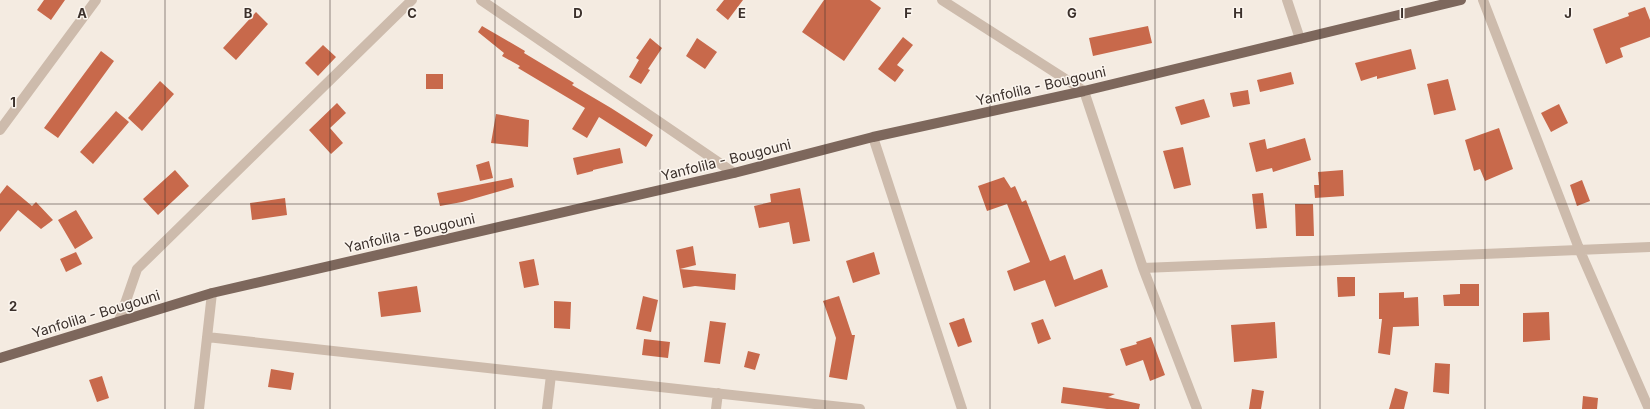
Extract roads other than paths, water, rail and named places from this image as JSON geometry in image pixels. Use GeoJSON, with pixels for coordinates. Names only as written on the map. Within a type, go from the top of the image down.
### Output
{"type":"FeatureCollection","features":[{"type":"Feature","properties":{"kind":"main road","name":"Yanfolila - Bougouni"},"geometry":{"type":"LineString","coordinates":[[0,358],[212,293],[734,173],[873,137],[1084,91],[1461,0]]}},
{"type":"Feature","properties":{"kind":"street"},"geometry":{"type":"LineString","coordinates":[[0,130],[96,0]]}},
{"type":"Feature","properties":{"kind":"street"},"geometry":{"type":"LineString","coordinates":[[119,321],[136,268],[412,0]]}},
{"type":"Feature","properties":{"kind":"street"},"geometry":{"type":"LineString","coordinates":[[481,0],[734,173]]}},
{"type":"Feature","properties":{"kind":"street"},"geometry":{"type":"LineString","coordinates":[[942,0],[1084,91],[1143,268],[1197,409]]}},
{"type":"Feature","properties":{"kind":"street"},"geometry":{"type":"LineString","coordinates":[[1287,0],[1300,39]]}},
{"type":"Feature","properties":{"kind":"street"},"geometry":{"type":"LineString","coordinates":[[1484,0],[1580,251],[1649,409]]}},
{"type":"Feature","properties":{"kind":"street"},"geometry":{"type":"LineString","coordinates":[[873,137],[962,409]]}},
{"type":"Feature","properties":{"kind":"street"},"geometry":{"type":"LineString","coordinates":[[1143,268],[1650,247]]}},
{"type":"Feature","properties":{"kind":"street"},"geometry":{"type":"LineString","coordinates":[[199,409],[212,293]]}},
{"type":"Feature","properties":{"kind":"street"},"geometry":{"type":"LineString","coordinates":[[207,337],[860,409]]}},
{"type":"Feature","properties":{"kind":"street"},"geometry":{"type":"LineString","coordinates":[[547,409],[551,375]]}},
{"type":"Feature","properties":{"kind":"street"},"geometry":{"type":"LineString","coordinates":[[716,409],[718,393]]}}]}
